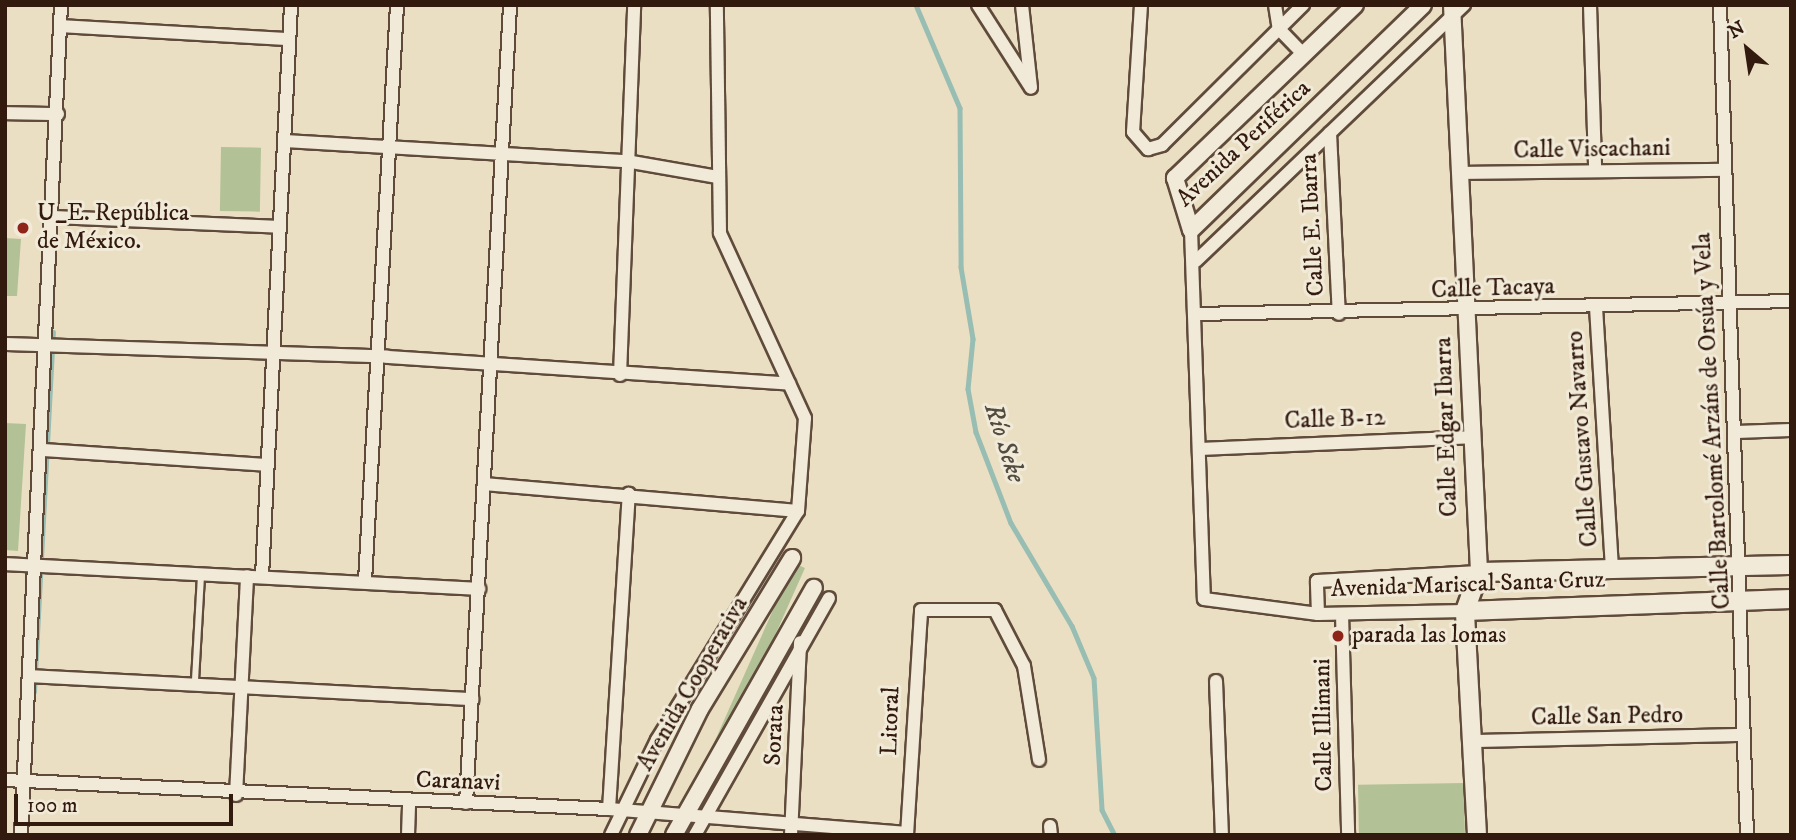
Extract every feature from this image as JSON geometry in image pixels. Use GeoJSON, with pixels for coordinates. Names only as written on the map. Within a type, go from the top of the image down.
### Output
{"type":"FeatureCollection","features":[{"type":"Feature","properties":{"kind":"main road","name":"Avenida Mariscal Santa Cruz"},"geometry":{"type":"LineString","coordinates":[[1479,572],[1739,564],[1791,565]]}},
{"type":"Feature","properties":{"kind":"main road","name":"Calle Edgar Ibarra"},"geometry":{"type":"LineString","coordinates":[[1477,835],[1465,611],[1479,572]]}},
{"type":"Feature","properties":{"kind":"main road","name":"Avenida Mariscal Santa Cruz"},"geometry":{"type":"LineString","coordinates":[[1465,611],[1791,599]]}},
{"type":"Feature","properties":{"kind":"street"},"geometry":{"type":"LineString","coordinates":[[21,835],[54,217],[61,5]]}},
{"type":"Feature","properties":{"kind":"street"},"geometry":{"type":"LineString","coordinates":[[262,576],[291,5]]}},
{"type":"Feature","properties":{"kind":"street"},"geometry":{"type":"LineString","coordinates":[[365,581],[375,357],[397,5]]}},
{"type":"Feature","properties":{"kind":"street"},"geometry":{"type":"LineString","coordinates":[[466,803],[479,589],[488,364],[510,5]]}},
{"type":"Feature","properties":{"kind":"street"},"geometry":{"type":"LineString","coordinates":[[620,374],[634,5]]}},
{"type":"Feature","properties":{"kind":"street"},"geometry":{"type":"LineString","coordinates":[[615,811],[798,511],[805,418],[720,233],[717,5]]}},
{"type":"Feature","properties":{"kind":"street"},"geometry":{"type":"LineString","coordinates":[[978,5],[1031,88],[1022,5]]}},
{"type":"Feature","properties":{"kind":"street"},"geometry":{"type":"LineString","coordinates":[[1141,5],[1133,132],[1148,149],[1162,145],[1303,5]]}},
{"type":"Feature","properties":{"kind":"street"},"geometry":{"type":"LineString","coordinates":[[1275,5],[1279,29],[1304,55]]}},
{"type":"Feature","properties":{"kind":"street","name":"Avenida Periférica"},"geometry":{"type":"LineString","coordinates":[[1355,5],[1175,178],[1191,230],[1423,5]]}},
{"type":"Feature","properties":{"kind":"street"},"geometry":{"type":"LineString","coordinates":[[1590,5],[1595,168]]}},
{"type":"Feature","properties":{"kind":"street","name":"Calle Bartolomé Arzáns de Orsúa y Vela"},"geometry":{"type":"LineString","coordinates":[[1720,5],[1722,170],[1736,432],[1742,599],[1742,735],[1747,835]]}},
{"type":"Feature","properties":{"kind":"street"},"geometry":{"type":"LineString","coordinates":[[1196,261],[1457,9]]}},
{"type":"Feature","properties":{"kind":"street","name":"Calle Edgar Ibarra"},"geometry":{"type":"LineString","coordinates":[[1457,9],[1471,437],[1479,572]]}},
{"type":"Feature","properties":{"kind":"street"},"geometry":{"type":"LineString","coordinates":[[61,26],[289,39]]}},
{"type":"Feature","properties":{"kind":"street"},"geometry":{"type":"LineString","coordinates":[[5,113],[58,114]]}},
{"type":"Feature","properties":{"kind":"street","name":"Calle E. Ibarra"},"geometry":{"type":"LineString","coordinates":[[1330,133],[1339,314]]}},
{"type":"Feature","properties":{"kind":"street"},"geometry":{"type":"LineString","coordinates":[[285,141],[502,151],[626,161],[718,177]]}},
{"type":"Feature","properties":{"kind":"street","name":"Calle Viscachani"},"geometry":{"type":"LineString","coordinates":[[1463,173],[1595,168],[1722,170]]}},
{"type":"Feature","properties":{"kind":"street"},"geometry":{"type":"LineString","coordinates":[[54,217],[280,227]]}},
{"type":"Feature","properties":{"kind":"street"},"geometry":{"type":"LineString","coordinates":[[1191,230],[1196,261],[1204,599],[1318,614]]}},
{"type":"Feature","properties":{"kind":"street","name":"Calle Tacaya"},"geometry":{"type":"LineString","coordinates":[[1197,314],[1339,314],[1791,301]]}},
{"type":"Feature","properties":{"kind":"street","name":"Calle Gustavo Navarro"},"geometry":{"type":"LineString","coordinates":[[1595,307],[1612,568]]}},
{"type":"Feature","properties":{"kind":"street"},"geometry":{"type":"LineString","coordinates":[[5,344],[375,357],[789,384]]}},
{"type":"Feature","properties":{"kind":"street"},"geometry":{"type":"LineString","coordinates":[[1736,432],[1791,430]]}},
{"type":"Feature","properties":{"kind":"street","name":"Calle B-12"},"geometry":{"type":"LineString","coordinates":[[1200,449],[1471,437]]}},
{"type":"Feature","properties":{"kind":"street"},"geometry":{"type":"LineString","coordinates":[[42,450],[268,465]]}},
{"type":"Feature","properties":{"kind":"street"},"geometry":{"type":"LineString","coordinates":[[484,484],[629,494],[798,511]]}},
{"type":"Feature","properties":{"kind":"street"},"geometry":{"type":"LineString","coordinates":[[611,835],[615,811],[629,494]]}},
{"type":"Feature","properties":{"kind":"street","name":"Avenida Cooperativa"},"geometry":{"type":"LineString","coordinates":[[638,835],[646,813],[700,709],[792,558]]}},
{"type":"Feature","properties":{"kind":"street"},"geometry":{"type":"LineString","coordinates":[[5,564],[479,589]]}},
{"type":"Feature","properties":{"kind":"street","name":"Avenida Mariscal Santa Cruz"},"geometry":{"type":"LineString","coordinates":[[1465,611],[1318,614],[1317,581],[1479,572]]}},
{"type":"Feature","properties":{"kind":"street"},"geometry":{"type":"LineString","coordinates":[[236,795],[238,683],[247,576]]}},
{"type":"Feature","properties":{"kind":"street"},"geometry":{"type":"LineString","coordinates":[[674,835],[682,816],[814,588]]}},
{"type":"Feature","properties":{"kind":"street"},"geometry":{"type":"LineString","coordinates":[[695,835],[801,638],[829,598]]}},
{"type":"Feature","properties":{"kind":"street","name":"Litoral"},"geometry":{"type":"LineString","coordinates":[[907,834],[921,610],[995,610],[1024,666],[1039,760]]}},
{"type":"Feature","properties":{"kind":"street","name":"Calle Illimani"},"geometry":{"type":"LineString","coordinates":[[1342,614],[1348,835]]}},
{"type":"Feature","properties":{"kind":"street","name":"Sorata"},"geometry":{"type":"LineString","coordinates":[[791,829],[801,638]]}},
{"type":"Feature","properties":{"kind":"street"},"geometry":{"type":"LineString","coordinates":[[29,676],[195,680],[472,699]]}},
{"type":"Feature","properties":{"kind":"street"},"geometry":{"type":"LineString","coordinates":[[1216,681],[1222,835]]}},
{"type":"Feature","properties":{"kind":"street","name":"Calle San Pedro"},"geometry":{"type":"LineString","coordinates":[[1472,741],[1742,735]]}},
{"type":"Feature","properties":{"kind":"street","name":"Caranavi"},"geometry":{"type":"LineString","coordinates":[[5,780],[236,795],[615,811],[791,829],[907,834]]}},
{"type":"Feature","properties":{"kind":"street"},"geometry":{"type":"LineString","coordinates":[[408,835],[410,801]]}},
{"type":"Feature","properties":{"kind":"lane"},"geometry":{"type":"LineString","coordinates":[[195,680],[201,573]]}},
{"type":"Feature","properties":{"kind":"green space"},"geometry":{"type":"Polygon","coordinates":[[[221,147],[261,148],[260,212],[220,211],[221,147]]]}},
{"type":"Feature","properties":{"kind":"green space"},"geometry":{"type":"Polygon","coordinates":[[[5,238],[21,239],[17,296],[5,296],[5,238]]]}},
{"type":"Feature","properties":{"kind":"green space"},"geometry":{"type":"Polygon","coordinates":[[[5,423],[26,424],[18,551],[5,550],[5,423]]]}},
{"type":"Feature","properties":{"kind":"green space"},"geometry":{"type":"Polygon","coordinates":[[[794,563],[805,568],[696,814],[685,809],[794,563]]]}},
{"type":"Feature","properties":{"kind":"green space"},"geometry":{"type":"Polygon","coordinates":[[[1464,783],[1465,835],[1359,835],[1358,785],[1464,783]]]}},
{"type":"Feature","properties":{"kind":"waterway","name":"Río Seke"},"geometry":{"type":"LineString","coordinates":[[916,5],[960,108],[961,267],[973,339],[968,389],[976,432],[1011,523],[1072,626],[1094,678],[1102,810],[1115,835]]}},
{"type":"Feature","properties":{"kind":"waterway"},"geometry":{"type":"LineString","coordinates":[[34,692],[53,333]]}},
{"type":"Feature","properties":{"kind":"place","name":"U_E. República de México."},"geometry":{"type":"Point","coordinates":[23,228]}},
{"type":"Feature","properties":{"kind":"place","name":"parada las lomas"},"geometry":{"type":"Point","coordinates":[1338,636]}}]}
